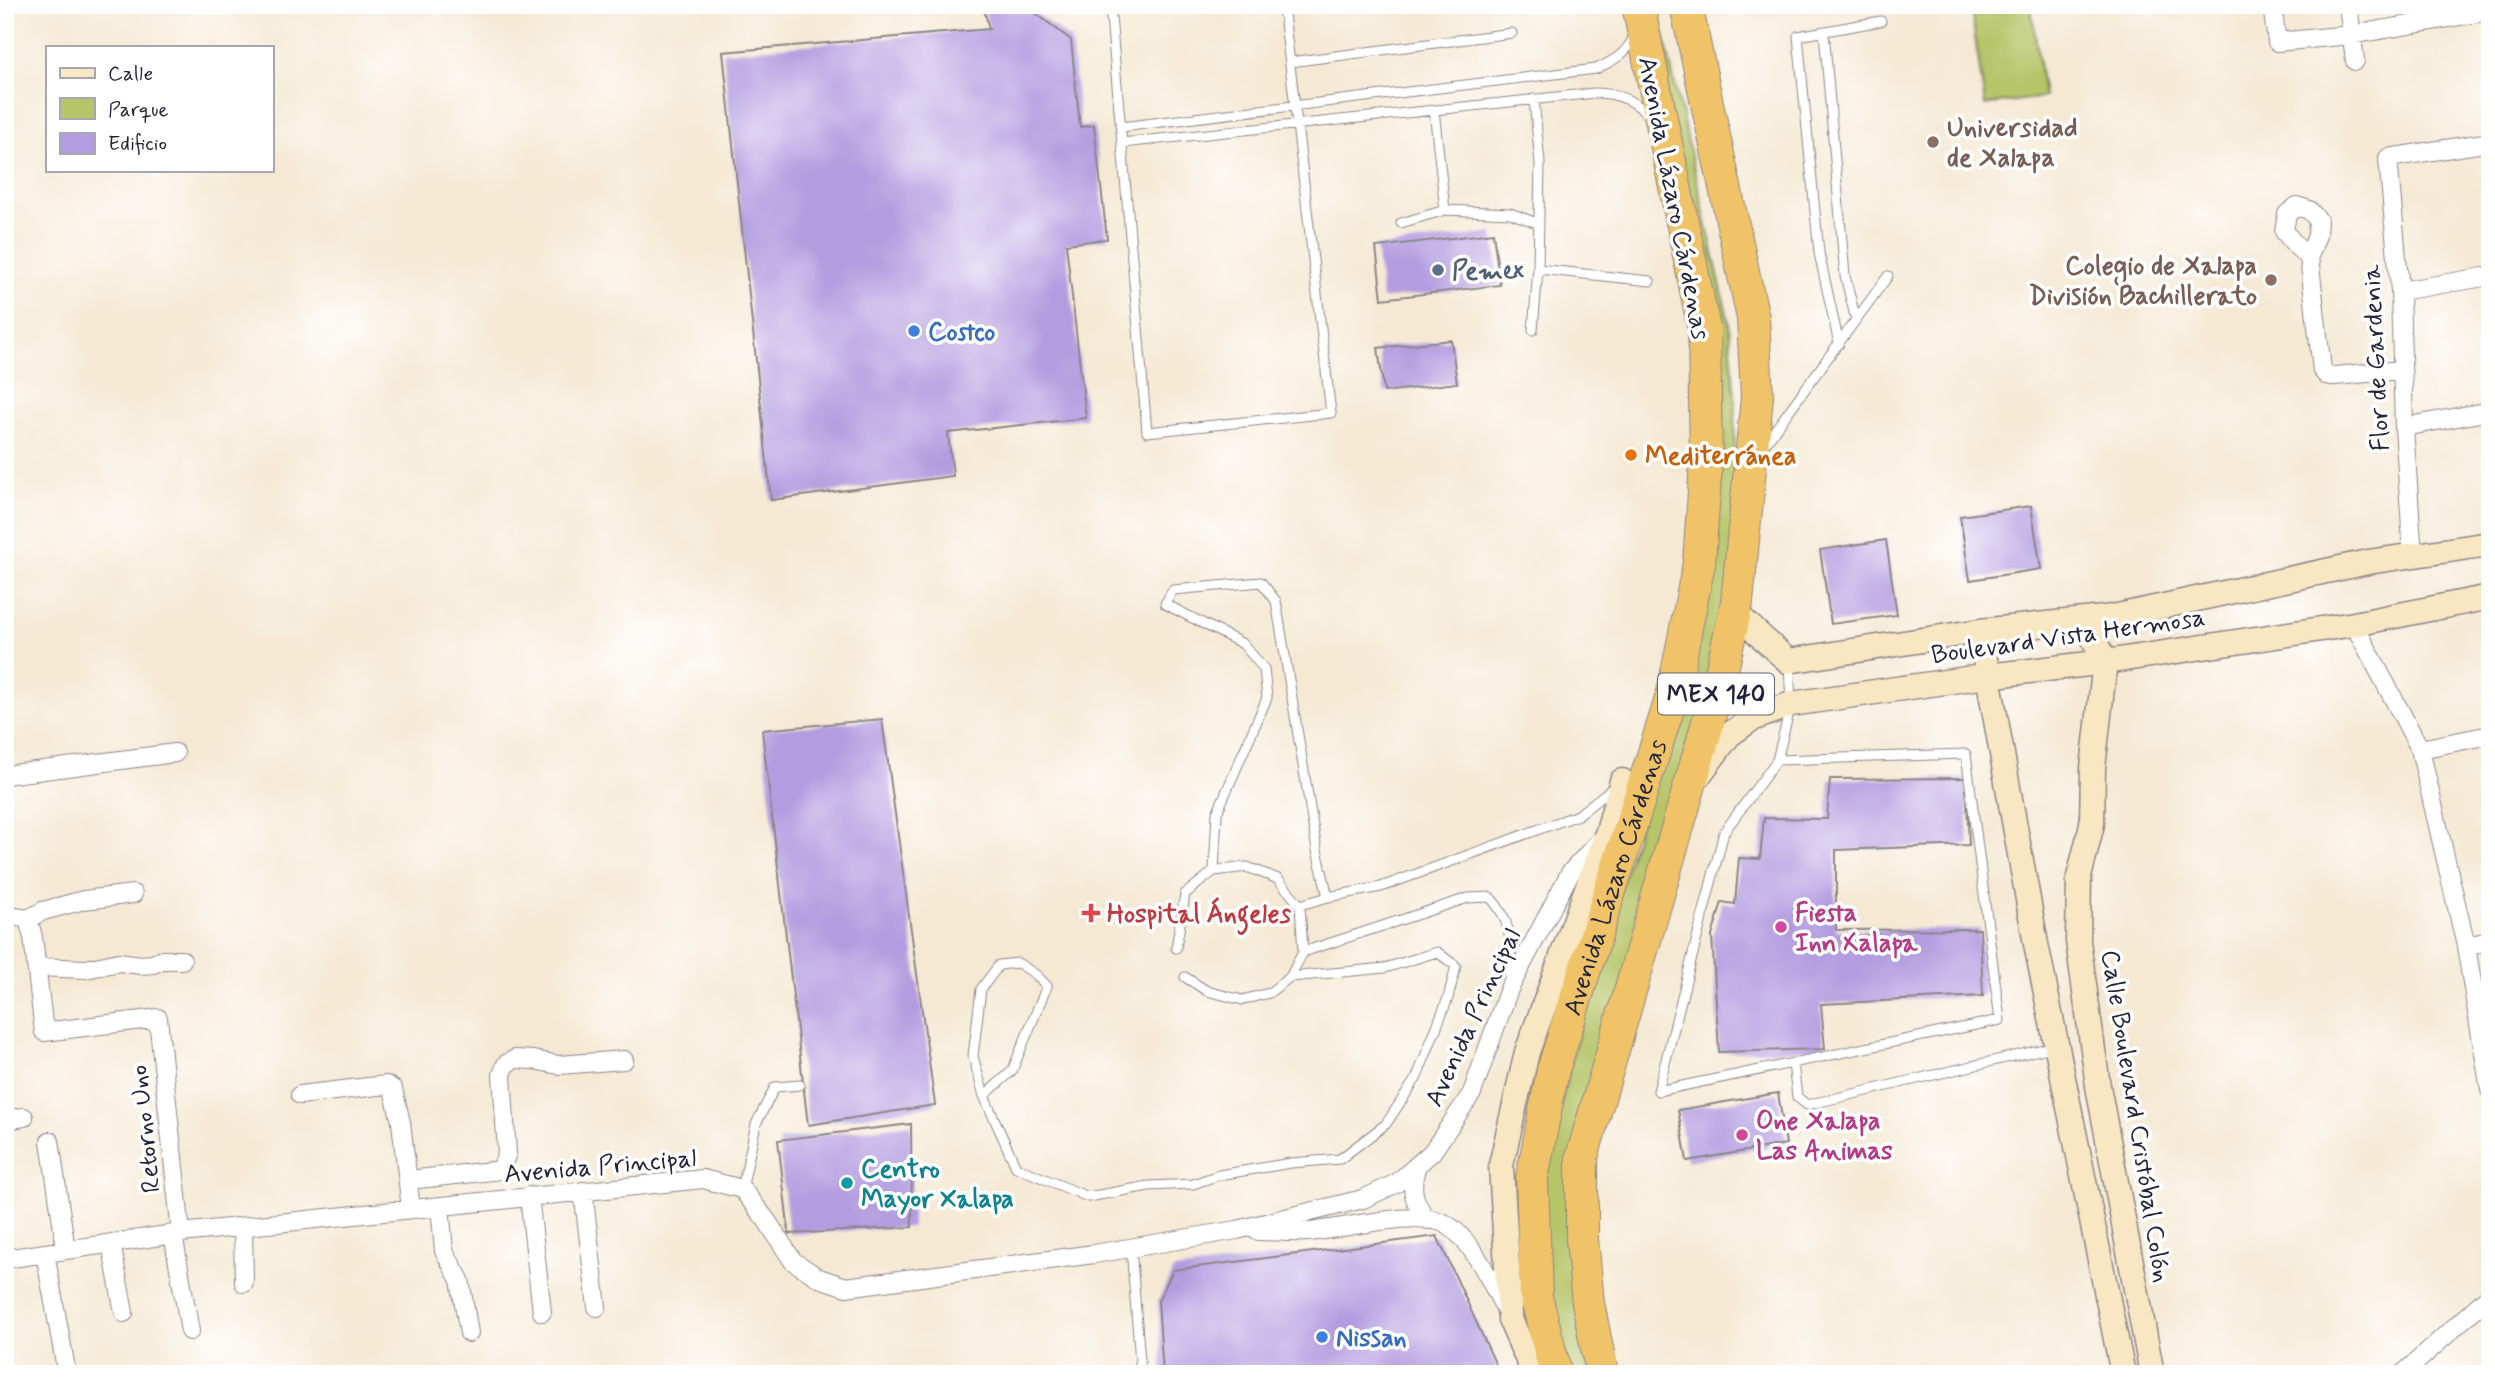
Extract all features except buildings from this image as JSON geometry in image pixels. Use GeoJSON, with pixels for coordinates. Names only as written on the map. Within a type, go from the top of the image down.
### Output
{"type":"FeatureCollection","features":[{"type":"Feature","properties":{"kind":"highway","name":"Avenida Lázaro Cárdenas"},"geometry":{"type":"LineString","coordinates":[[1602,1374],[1586,1290],[1582,1239],[1582,1157],[1718,688],[1737,602],[1757,397],[1753,318],[1686,5]]}},
{"type":"Feature","properties":{"kind":"highway","name":"Avenida Lázaro Cárdenas"},"geometry":{"type":"LineString","coordinates":[[1556,1374],[1536,1296],[1532,1178],[1553,1070],[1673,693],[1699,563],[1706,463],[1704,330],[1639,13]]}},
{"type":"Feature","properties":{"kind":"highway"},"geometry":{"type":"LineString","coordinates":[[1622,781],[1673,693]]}},
{"type":"Feature","properties":{"kind":"street"},"geometry":{"type":"LineString","coordinates":[[2272,5],[2277,42],[2351,35],[2490,11]]}},
{"type":"Feature","properties":{"kind":"street"},"geometry":{"type":"LineString","coordinates":[[2348,5],[2355,61]]}},
{"type":"Feature","properties":{"kind":"street","name":"Flor de Gardenia"},"geometry":{"type":"LineString","coordinates":[[2413,556],[2404,427],[2400,291],[2388,158],[2490,142]]}},
{"type":"Feature","properties":{"kind":"street"},"geometry":{"type":"LineString","coordinates":[[2309,257],[2322,370],[2326,375],[2402,370]]}},
{"type":"Feature","properties":{"kind":"street"},"geometry":{"type":"LineString","coordinates":[[2400,291],[2490,276]]}},
{"type":"Feature","properties":{"kind":"street"},"geometry":{"type":"LineString","coordinates":[[2404,427],[2490,411]]}},
{"type":"Feature","properties":{"kind":"street","name":"Boulevard Vista Hermosa"},"geometry":{"type":"LineString","coordinates":[[1788,661],[1980,631],[2113,617],[2368,562],[2490,544]]}},
{"type":"Feature","properties":{"kind":"street","name":"Boulevard Vista Hermosa"},"geometry":{"type":"LineString","coordinates":[[1687,791],[1729,735],[1751,720],[1791,705],[1987,676],[2105,662],[2354,624],[2490,597]]}},
{"type":"Feature","properties":{"kind":"street"},"geometry":{"type":"LineString","coordinates":[[1734,612],[1788,661]]}},
{"type":"Feature","properties":{"kind":"street"},"geometry":{"type":"LineString","coordinates":[[2085,621],[2105,662]]}},
{"type":"Feature","properties":{"kind":"street"},"geometry":{"type":"LineString","coordinates":[[2354,624],[2420,749],[2466,946],[2490,1090]]}},
{"type":"Feature","properties":{"kind":"street"},"geometry":{"type":"LineString","coordinates":[[1980,631],[2056,1046],[2123,1374]]}},
{"type":"Feature","properties":{"kind":"street","name":"Calle Boulevard Cristóbal Colón"},"geometry":{"type":"LineString","coordinates":[[2105,662],[2093,768],[2092,824],[2079,877],[2078,941],[2098,1086],[2152,1374]]}},
{"type":"Feature","properties":{"kind":"street"},"geometry":{"type":"LineString","coordinates":[[2420,749],[2490,735]]}},
{"type":"Feature","properties":{"kind":"street"},"geometry":{"type":"LineString","coordinates":[[5,775],[175,753]]}},
{"type":"Feature","properties":{"kind":"street","name":"Avenida Lázaro Cárdenas"},"geometry":{"type":"LineString","coordinates":[[1534,1374],[1510,1319],[1501,1165],[1527,1052],[1608,831],[1622,781]]}},
{"type":"Feature","properties":{"kind":"street","name":"Avenida Principal"},"geometry":{"type":"LineString","coordinates":[[5,1259],[177,1234],[703,1179],[742,1189],[793,1261],[819,1278],[846,1287],[1131,1248],[1237,1230],[1363,1199],[1397,1183],[1432,1152],[1472,1093],[1509,989],[1570,873],[1608,831]]}},
{"type":"Feature","properties":{"kind":"street"},"geometry":{"type":"LineString","coordinates":[[5,915],[28,919],[43,911],[84,900],[133,894]]}},
{"type":"Feature","properties":{"kind":"street"},"geometry":{"type":"LineString","coordinates":[[28,919],[32,927],[37,967],[86,970],[119,962],[141,965],[162,960],[182,960]]}},
{"type":"Feature","properties":{"kind":"street"},"geometry":{"type":"LineString","coordinates":[[2466,946],[2490,942]]}},
{"type":"Feature","properties":{"kind":"street","name":"Retorno Uno"},"geometry":{"type":"LineString","coordinates":[[37,967],[44,1032],[158,1018],[177,1234],[190,1331]]}},
{"type":"Feature","properties":{"kind":"street"},"geometry":{"type":"LineString","coordinates":[[501,1170],[507,1153],[502,1075],[506,1064],[515,1059],[559,1065],[624,1060]]}},
{"type":"Feature","properties":{"kind":"street"},"geometry":{"type":"LineString","coordinates":[[300,1095],[386,1085],[393,1089],[401,1122],[411,1209]]}},
{"type":"Feature","properties":{"kind":"street"},"geometry":{"type":"LineString","coordinates":[[5,1120],[24,1116]]}},
{"type":"Feature","properties":{"kind":"street"},"geometry":{"type":"LineString","coordinates":[[50,1141],[66,1250]]}},
{"type":"Feature","properties":{"kind":"street"},"geometry":{"type":"LineString","coordinates":[[1417,1165],[1412,1180],[1412,1195],[1418,1209],[1428,1220]]}},
{"type":"Feature","properties":{"kind":"street"},"geometry":{"type":"LineString","coordinates":[[409,1180],[501,1170],[506,1174],[509,1198]]}},
{"type":"Feature","properties":{"kind":"street"},"geometry":{"type":"LineString","coordinates":[[583,1191],[597,1307]]}},
{"type":"Feature","properties":{"kind":"street"},"geometry":{"type":"LineString","coordinates":[[529,1196],[542,1312]]}},
{"type":"Feature","properties":{"kind":"street"},"geometry":{"type":"LineString","coordinates":[[440,1206],[444,1251],[460,1280],[469,1333]]}},
{"type":"Feature","properties":{"kind":"street","name":"Avenida Principal"},"geometry":{"type":"LineString","coordinates":[[1237,1230],[1307,1233],[1373,1222],[1416,1219],[1445,1223],[1466,1242],[1510,1319]]}},
{"type":"Feature","properties":{"kind":"street"},"geometry":{"type":"LineString","coordinates":[[243,1227],[244,1283]]}},
{"type":"Feature","properties":{"kind":"street"},"geometry":{"type":"LineString","coordinates":[[111,1244],[124,1313]]}},
{"type":"Feature","properties":{"kind":"street"},"geometry":{"type":"LineString","coordinates":[[45,1253],[67,1374]]}},
{"type":"Feature","properties":{"kind":"street"},"geometry":{"type":"LineString","coordinates":[[2411,1371],[2490,1295]]}},
{"type":"Feature","properties":{"kind":"lane"},"geometry":{"type":"LineString","coordinates":[[1110,5],[1147,432],[1331,413],[1283,5]]}},
{"type":"Feature","properties":{"kind":"lane"},"geometry":{"type":"LineString","coordinates":[[1121,127],[1596,69],[1615,60],[1629,48],[1639,13]]}},
{"type":"Feature","properties":{"kind":"lane"},"geometry":{"type":"LineString","coordinates":[[1839,344],[1819,253],[1798,36],[1881,20]]}},
{"type":"Feature","properties":{"kind":"lane"},"geometry":{"type":"LineString","coordinates":[[1824,32],[1845,276],[1856,320]]}},
{"type":"Feature","properties":{"kind":"lane"},"geometry":{"type":"LineString","coordinates":[[1290,62],[1512,33]]}},
{"type":"Feature","properties":{"kind":"lane"},"geometry":{"type":"LineString","coordinates":[[1122,144],[1610,93],[1642,108],[1664,138]]}},
{"type":"Feature","properties":{"kind":"lane"},"geometry":{"type":"LineString","coordinates":[[1534,99],[1540,164],[1534,330]]}},
{"type":"Feature","properties":{"kind":"lane"},"geometry":{"type":"LineString","coordinates":[[1434,110],[1444,210]]}},
{"type":"Feature","properties":{"kind":"lane"},"geometry":{"type":"LineString","coordinates":[[1401,223],[1444,210],[1510,213],[1537,223]]}},
{"type":"Feature","properties":{"kind":"lane"},"geometry":{"type":"LineString","coordinates":[[1538,269],[1650,281]]}},
{"type":"Feature","properties":{"kind":"lane"},"geometry":{"type":"LineString","coordinates":[[1752,462],[1888,276]]}},
{"type":"Feature","properties":{"kind":"lane"},"geometry":{"type":"LineString","coordinates":[[1214,871],[1217,813],[1266,698],[1264,669],[1242,644],[1165,604],[1173,590],[1261,582],[1276,601],[1317,850],[1328,897]]}},
{"type":"Feature","properties":{"kind":"lane"},"geometry":{"type":"LineString","coordinates":[[1777,760],[1966,754],[2000,1020],[1658,1091],[1724,832],[1777,760],[1791,705],[1788,661]]}},
{"type":"Feature","properties":{"kind":"lane"},"geometry":{"type":"LineString","coordinates":[[1300,905],[1381,887],[1578,815],[1622,781]]}},
{"type":"Feature","properties":{"kind":"lane"},"geometry":{"type":"LineString","coordinates":[[1176,948],[1185,894],[1214,871],[1247,867],[1278,879],[1300,905],[1304,952],[1290,977],[1269,993],[1242,1000],[1207,991],[1185,977]]}},
{"type":"Feature","properties":{"kind":"lane"},"geometry":{"type":"LineString","coordinates":[[1304,952],[1468,898],[1490,897],[1502,910],[1511,935],[1509,989]]}},
{"type":"Feature","properties":{"kind":"lane"},"geometry":{"type":"LineString","coordinates":[[984,1096],[1012,1070],[1047,986],[1018,963],[999,965],[981,989],[973,1056],[984,1096],[1016,1167],[1088,1197],[1149,1186],[1193,1184],[1219,1175],[1340,1158],[1387,1124],[1417,1077],[1448,998],[1456,966],[1437,952],[1385,968],[1290,977]]}},
{"type":"Feature","properties":{"kind":"lane"},"geometry":{"type":"LineString","coordinates":[[1793,1063],[1797,1097],[1807,1105],[2056,1046]]}},
{"type":"Feature","properties":{"kind":"lane"},"geometry":{"type":"LineString","coordinates":[[742,1189],[756,1124],[775,1087],[800,1085]]}},
{"type":"Feature","properties":{"kind":"lane"},"geometry":{"type":"LineString","coordinates":[[1131,1248],[1140,1374]]}},
{"type":"Feature","properties":{"kind":"green space"},"geometry":{"type":"Polygon","coordinates":[[[1643,5],[1659,5],[1729,323],[1735,398],[1733,600],[1574,1158],[1597,1374],[1569,1374],[1544,1296],[1543,1176],[1585,1005],[1679,692],[1711,331],[1643,5]]]}},
{"type":"Feature","properties":{"kind":"green space"},"geometry":{"type":"Polygon","coordinates":[[[2031,7],[2044,97],[1985,105],[1972,15],[2031,7]]]}},
{"type":"Feature","properties":{"kind":"place","name":"Universidad de Xalapa"},"geometry":{"type":"Point","coordinates":[1933,142]}},
{"type":"Feature","properties":{"kind":"place","name":"Pemex"},"geometry":{"type":"Point","coordinates":[1438,270]}},
{"type":"Feature","properties":{"kind":"place","name":"Colegio de Xalapa División Bachillerato"},"geometry":{"type":"Point","coordinates":[2271,280]}},
{"type":"Feature","properties":{"kind":"place","name":"Costco"},"geometry":{"type":"Point","coordinates":[914,331]}},
{"type":"Feature","properties":{"kind":"place","name":"Mediterránea"},"geometry":{"type":"Point","coordinates":[1631,455]}},
{"type":"Feature","properties":{"kind":"place","name":"Hospital Ángeles"},"geometry":{"type":"Point","coordinates":[1091,913]}},
{"type":"Feature","properties":{"kind":"place","name":"Fiesta Inn Xalapa"},"geometry":{"type":"Point","coordinates":[1781,927]}},
{"type":"Feature","properties":{"kind":"place","name":"One Xalapa Las Animas"},"geometry":{"type":"Point","coordinates":[1742,1135]}},
{"type":"Feature","properties":{"kind":"place","name":"Centro Mayor Xalapa"},"geometry":{"type":"Point","coordinates":[847,1183]}},
{"type":"Feature","properties":{"kind":"place","name":"Nissan"},"geometry":{"type":"Point","coordinates":[1322,1337]}}]}
